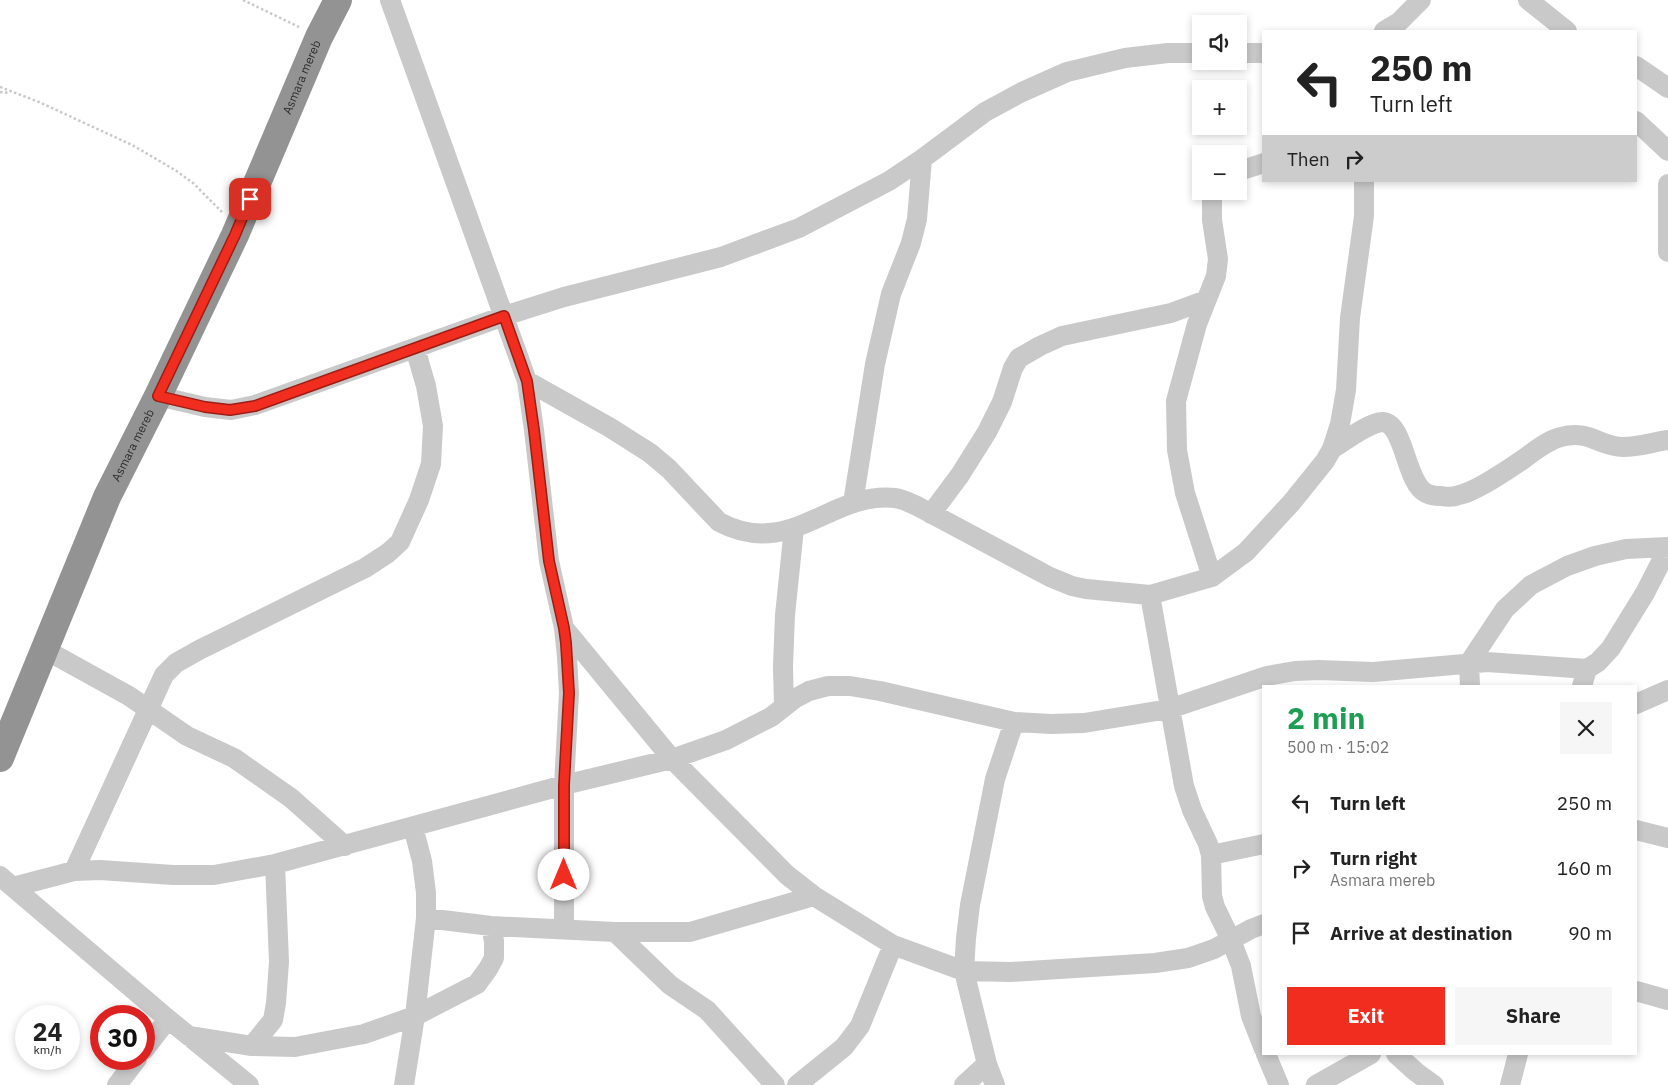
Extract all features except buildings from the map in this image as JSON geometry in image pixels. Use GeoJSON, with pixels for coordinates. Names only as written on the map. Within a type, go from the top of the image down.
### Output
{"type":"FeatureCollection","features":[{"type":"Feature","properties":{"kind":"highway","name":"Asmara mereb"},"geometry":{"type":"LineString","coordinates":[[0,758],[107,497],[235,235],[319,37],[338,0]]}},
{"type":"Feature","properties":{"kind":"street"},"geometry":{"type":"LineString","coordinates":[[390,0],[527,381],[549,561],[564,628],[569,693],[564,785],[564,929]]}},
{"type":"Feature","properties":{"kind":"street"},"geometry":{"type":"LineString","coordinates":[[1386,30],[1399,22],[1421,0]]}},
{"type":"Feature","properties":{"kind":"street"},"geometry":{"type":"LineString","coordinates":[[1528,0],[1566,30]]}},
{"type":"Feature","properties":{"kind":"street"},"geometry":{"type":"LineString","coordinates":[[158,396],[205,407],[230,410],[255,406],[504,316],[564,297],[721,257],[799,228],[839,208],[922,159],[985,112],[1022,92],[1067,72],[1125,58],[1168,53],[1192,53]]}},
{"type":"Feature","properties":{"kind":"street"},"geometry":{"type":"LineString","coordinates":[[1247,53],[1262,53]]}},
{"type":"Feature","properties":{"kind":"street"},"geometry":{"type":"LineString","coordinates":[[1637,67],[1668,88]]}},
{"type":"Feature","properties":{"kind":"street"},"geometry":{"type":"LineString","coordinates":[[1637,122],[1668,151]]}},
{"type":"Feature","properties":{"kind":"street"},"geometry":{"type":"LineString","coordinates":[[852,503],[875,364],[891,294],[912,243],[917,219],[922,159]]}},
{"type":"Feature","properties":{"kind":"street"},"geometry":{"type":"LineString","coordinates":[[1247,168],[1262,164]]}},
{"type":"Feature","properties":{"kind":"street"},"geometry":{"type":"LineString","coordinates":[[527,381],[650,453],[669,469],[719,522],[740,531],[760,534],[781,532],[811,522],[852,503],[872,498],[897,498],[917,506],[1072,586],[1150,595],[1212,577],[1246,552],[1292,502],[1325,461],[1332,449],[1340,424],[1346,390],[1350,318],[1364,216],[1364,182]]}},
{"type":"Feature","properties":{"kind":"street"},"geometry":{"type":"LineString","coordinates":[[1668,184],[1668,252]]}},
{"type":"Feature","properties":{"kind":"street"},"geometry":{"type":"LineString","coordinates":[[1212,577],[1184,493],[1176,450],[1176,401],[1197,324],[1216,276],[1218,259],[1212,220],[1213,200]]}},
{"type":"Feature","properties":{"kind":"street"},"geometry":{"type":"LineString","coordinates":[[931,514],[960,475],[987,432],[1002,402],[1013,368],[1019,358],[1062,336],[1171,313],[1206,300]]}},
{"type":"Feature","properties":{"kind":"street"},"geometry":{"type":"LineString","coordinates":[[74,871],[164,675],[176,663],[365,568],[388,553],[400,542],[419,500],[431,464],[433,426],[426,386],[415,348]]}},
{"type":"Feature","properties":{"kind":"street"},"geometry":{"type":"LineString","coordinates":[[1332,449],[1374,424],[1384,422],[1392,426],[1399,437],[1414,479],[1425,493],[1441,496],[1460,495],[1478,487],[1541,446],[1559,437],[1574,434],[1592,437],[1610,445],[1623,447],[1668,440]]}},
{"type":"Feature","properties":{"kind":"street"},"geometry":{"type":"LineString","coordinates":[[784,707],[785,615],[794,528]]}},
{"type":"Feature","properties":{"kind":"street"},"geometry":{"type":"LineString","coordinates":[[7,882],[74,871],[100,870],[174,875],[214,875],[275,864],[564,785],[672,759],[726,740],[771,717],[794,699],[809,691],[828,686],[850,686],[1014,722],[1051,724],[1084,722],[1169,709],[1267,676],[1294,679],[1319,670],[1373,672],[1469,663],[1487,662],[1585,678],[1611,648],[1645,593],[1668,547],[1626,549],[1595,556],[1567,566],[1531,585],[1505,609],[1469,663],[1470,685]]}},
{"type":"Feature","properties":{"kind":"street"},"geometry":{"type":"LineString","coordinates":[[1150,595],[1184,786],[1192,810],[1208,844],[1211,856],[1213,902],[1241,966],[1251,1016],[1262,1044]]}},
{"type":"Feature","properties":{"kind":"street"},"geometry":{"type":"LineString","coordinates":[[564,628],[672,759],[787,875],[814,896],[892,946],[964,971],[1011,972],[1155,963],[1188,958],[1214,949],[1251,928],[1262,925]]}},
{"type":"Feature","properties":{"kind":"street"},"geometry":{"type":"LineString","coordinates":[[44,649],[129,696],[187,736],[234,758],[291,798],[345,846]]}},
{"type":"Feature","properties":{"kind":"street"},"geometry":{"type":"LineString","coordinates":[[1637,704],[1668,690]]}},
{"type":"Feature","properties":{"kind":"street"},"geometry":{"type":"LineString","coordinates":[[995,1085],[987,1064],[964,971],[966,938],[995,779],[1014,722]]}},
{"type":"Feature","properties":{"kind":"street"},"geometry":{"type":"LineString","coordinates":[[404,1085],[415,1016],[426,918],[426,893],[422,860],[413,827]]}},
{"type":"Feature","properties":{"kind":"street"},"geometry":{"type":"LineString","coordinates":[[1637,830],[1668,838]]}},
{"type":"Feature","properties":{"kind":"street"},"geometry":{"type":"LineString","coordinates":[[1211,856],[1262,844]]}},
{"type":"Feature","properties":{"kind":"street"},"geometry":{"type":"LineString","coordinates":[[252,1046],[272,1020],[276,1003],[279,962],[275,864]]}},
{"type":"Feature","properties":{"kind":"street"},"geometry":{"type":"LineString","coordinates":[[7,882],[188,1036],[249,1085]]}},
{"type":"Feature","properties":{"kind":"street"},"geometry":{"type":"LineString","coordinates":[[426,918],[491,926],[615,932],[690,932],[814,896]]}},
{"type":"Feature","properties":{"kind":"street"},"geometry":{"type":"LineString","coordinates":[[188,1036],[252,1046],[295,1047],[364,1034],[415,1016],[477,984],[488,970],[494,958],[491,926]]}},
{"type":"Feature","properties":{"kind":"street"},"geometry":{"type":"LineString","coordinates":[[615,932],[670,984],[707,1010],[775,1085]]}},
{"type":"Feature","properties":{"kind":"street"},"geometry":{"type":"LineString","coordinates":[[797,1085],[844,1047],[860,1026],[892,946]]}},
{"type":"Feature","properties":{"kind":"street"},"geometry":{"type":"LineString","coordinates":[[1637,991],[1668,1000]]}},
{"type":"Feature","properties":{"kind":"street"},"geometry":{"type":"LineString","coordinates":[[155,1036],[168,1019]]}},
{"type":"Feature","properties":{"kind":"street"},"geometry":{"type":"LineString","coordinates":[[1266,1055],[1279,1085]]}},
{"type":"Feature","properties":{"kind":"street"},"geometry":{"type":"LineString","coordinates":[[1316,1085],[1369,1055]]}},
{"type":"Feature","properties":{"kind":"street"},"geometry":{"type":"LineString","coordinates":[[1397,1055],[1434,1085]]}},
{"type":"Feature","properties":{"kind":"street"},"geometry":{"type":"LineString","coordinates":[[1510,1085],[1518,1055]]}},
{"type":"Feature","properties":{"kind":"street"},"geometry":{"type":"LineString","coordinates":[[964,1085],[987,1064]]}},
{"type":"Feature","properties":{"kind":"street"},"geometry":{"type":"LineString","coordinates":[[117,1085],[129,1070]]}},
{"type":"Feature","properties":{"kind":"path"},"geometry":{"type":"LineString","coordinates":[[243,0],[319,37]]}},
{"type":"Feature","properties":{"kind":"path"},"geometry":{"type":"LineString","coordinates":[[0,87],[11,93],[39,102],[124,141],[175,170],[193,183],[222,211],[235,235]]}},
{"type":"Feature","properties":{"kind":"path"},"geometry":{"type":"LineString","coordinates":[[0,92],[11,93]]}},
{"type":"Feature","properties":{"kind":"route"},"geometry":{"type":"LineString","coordinates":[[250,199],[235,235],[158,396],[205,407],[230,410],[255,406],[504,316],[527,381],[549,561],[566,643],[569,693],[564,785],[564,875]]}}]}
